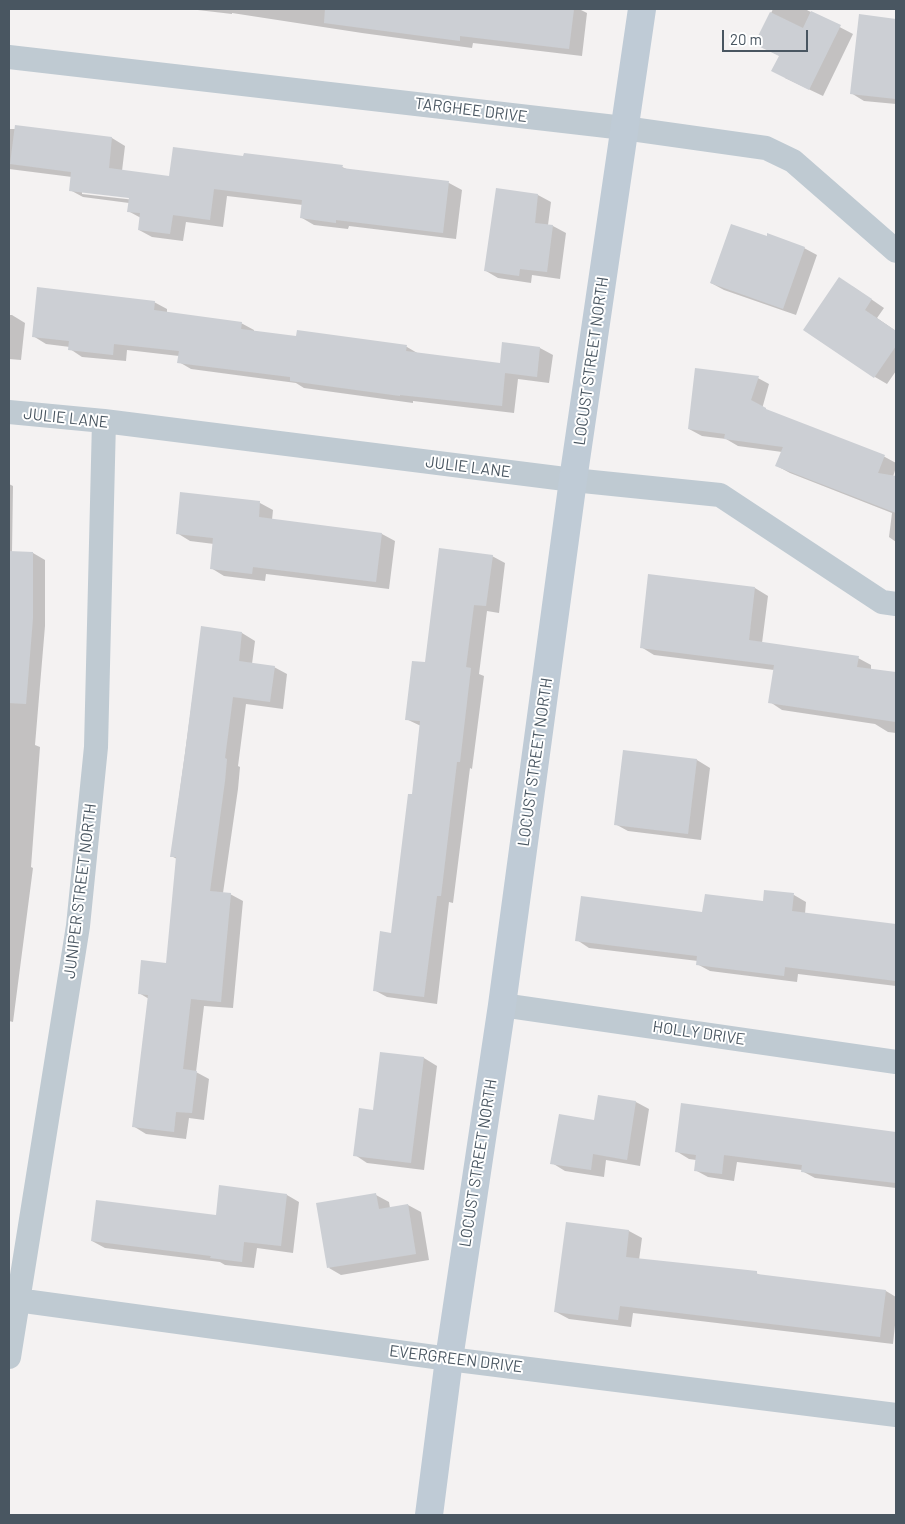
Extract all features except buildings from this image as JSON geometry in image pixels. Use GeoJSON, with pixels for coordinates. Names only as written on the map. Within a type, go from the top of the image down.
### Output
{"type":"FeatureCollection","features":[{"type":"Feature","properties":{"kind":"street","name":"LOCUST STREET NORTH"},"geometry":{"type":"LineString","coordinates":[[429,1515],[448,1359],[502,1005],[573,480],[642,9]]}},
{"type":"Feature","properties":{"kind":"street","name":"TARGHEE DRIVE"},"geometry":{"type":"LineString","coordinates":[[9,57],[624,128],[766,148],[793,161],[896,252]]}},
{"type":"Feature","properties":{"kind":"street","name":"JULIE LANE"},"geometry":{"type":"LineString","coordinates":[[9,412],[104,421],[573,480],[720,494],[882,602],[896,604]]}},
{"type":"Feature","properties":{"kind":"street","name":"JUNIPER STREET NORTH"},"geometry":{"type":"LineString","coordinates":[[9,1357],[78,926],[96,747],[104,421]]}},
{"type":"Feature","properties":{"kind":"street","name":"HOLLY DRIVE"},"geometry":{"type":"LineString","coordinates":[[502,1005],[896,1062]]}},
{"type":"Feature","properties":{"kind":"street","name":"EVERGREEN DRIVE"},"geometry":{"type":"LineString","coordinates":[[17,1300],[448,1359],[896,1415]]}}]}
